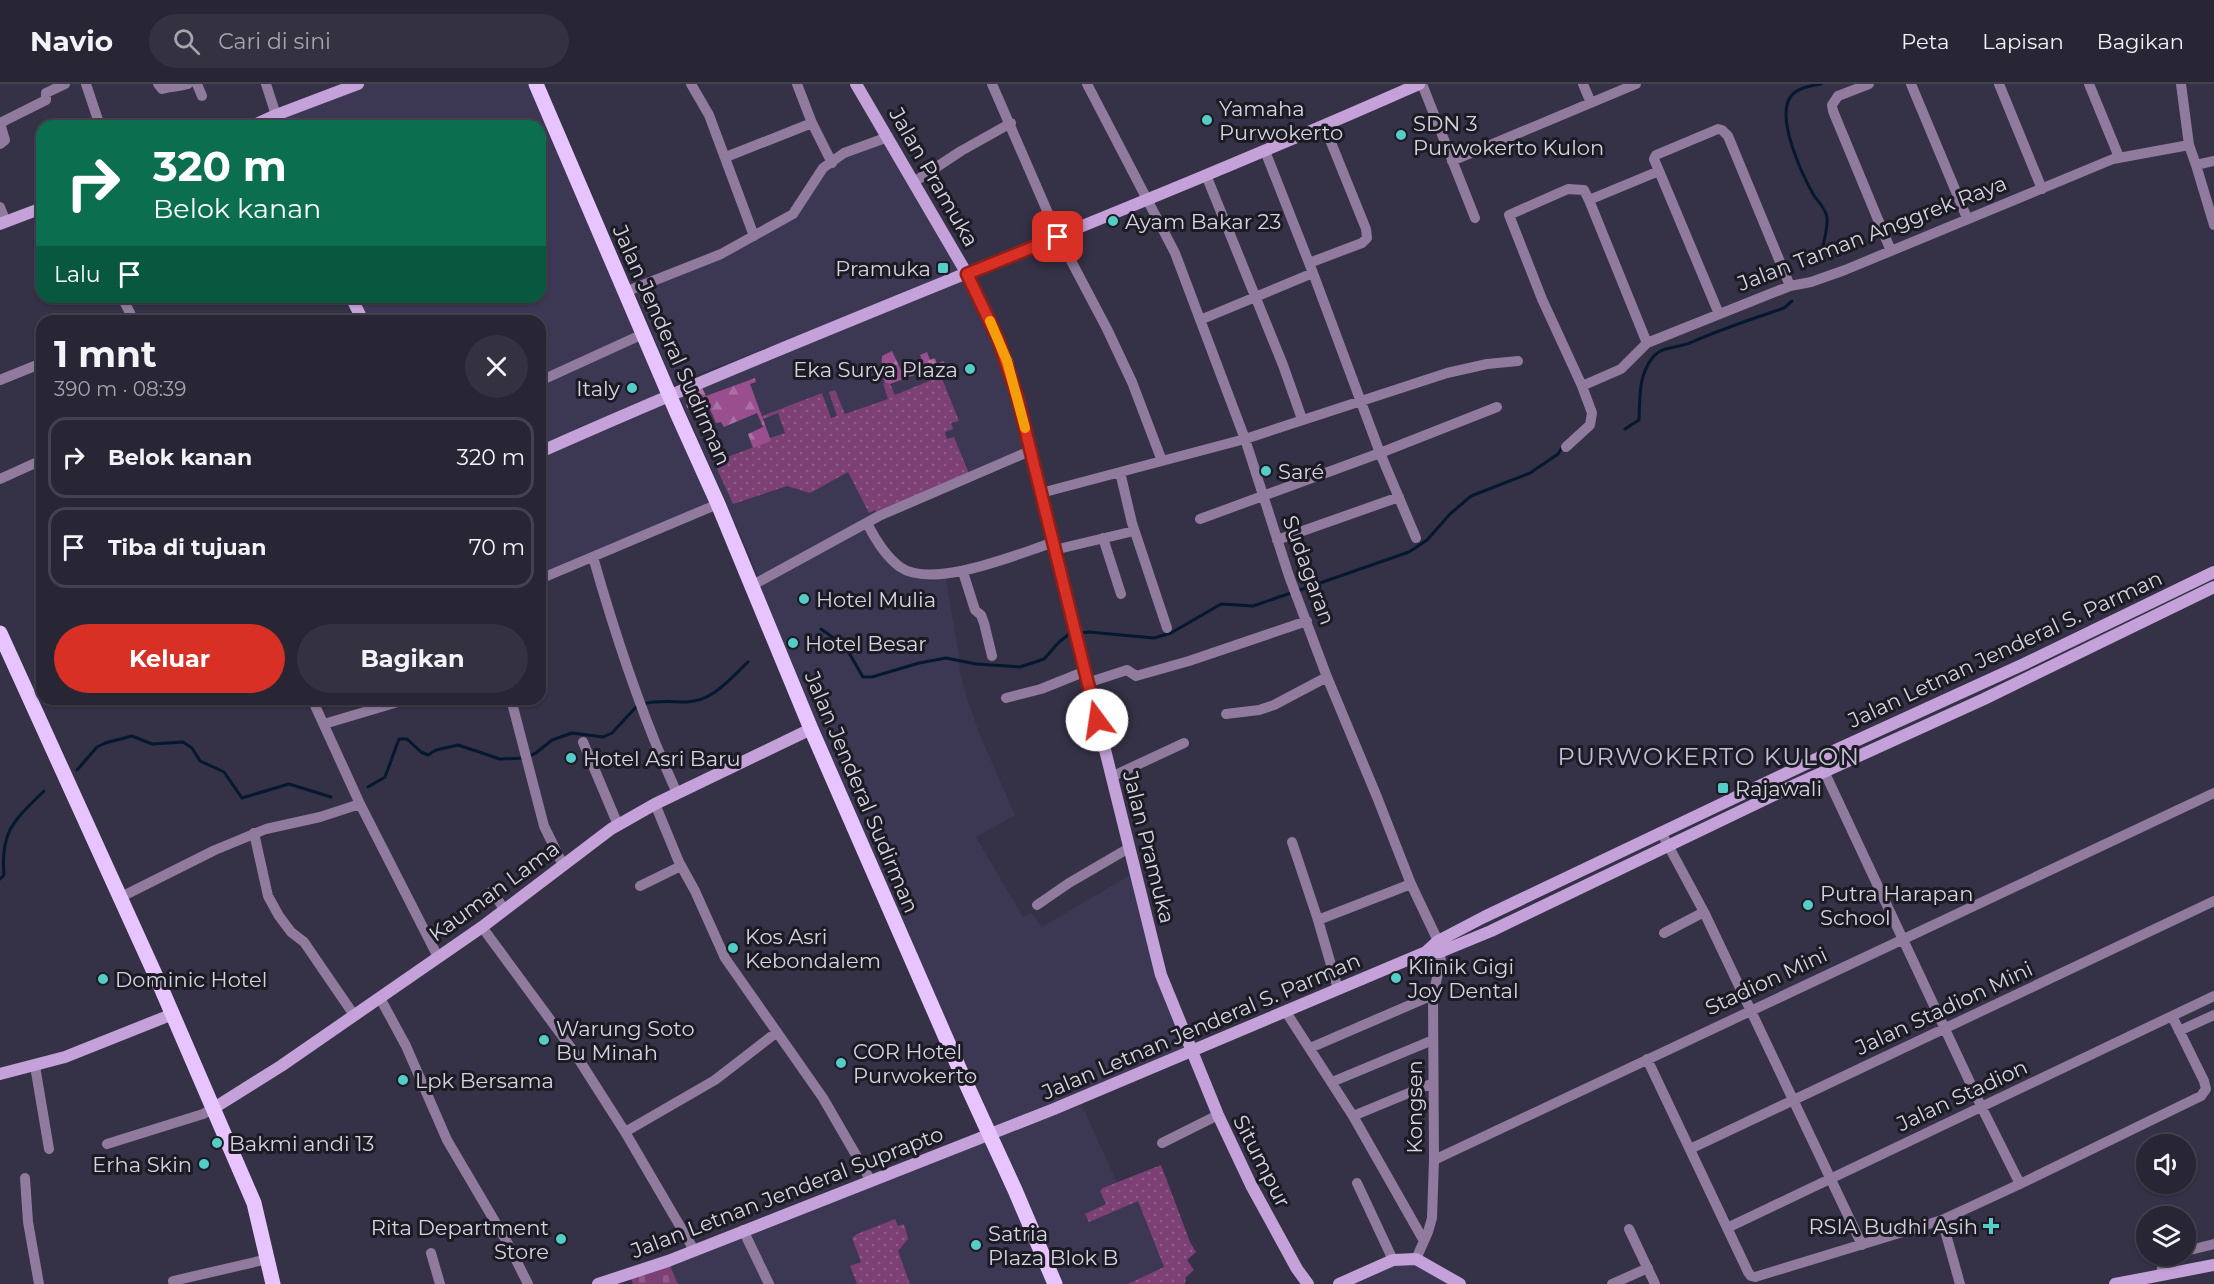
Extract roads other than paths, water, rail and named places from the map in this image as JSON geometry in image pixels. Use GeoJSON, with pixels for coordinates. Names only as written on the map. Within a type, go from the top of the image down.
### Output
{"type":"FeatureCollection","features":[{"type":"Feature","properties":{"kind":"main road","name":"Jalan Jenderal Sudirman"},"geometry":{"type":"LineString","coordinates":[[536,84],[718,504],[811,729],[1054,1284]]}},
{"type":"Feature","properties":{"kind":"main road"},"geometry":{"type":"LineString","coordinates":[[0,633],[5,659],[36,696]]}},
{"type":"Feature","properties":{"kind":"main road"},"geometry":{"type":"LineString","coordinates":[[40,705],[120,898],[173,1014],[254,1203],[273,1284]]}},
{"type":"Feature","properties":{"kind":"street"},"geometry":{"type":"LineString","coordinates":[[0,144],[5,140],[1,120],[42,102],[47,99],[46,93],[65,84]]}},
{"type":"Feature","properties":{"kind":"street"},"geometry":{"type":"LineString","coordinates":[[86,84],[98,120]]}},
{"type":"Feature","properties":{"kind":"street"},"geometry":{"type":"LineString","coordinates":[[158,84],[162,89],[188,84]]}},
{"type":"Feature","properties":{"kind":"street"},"geometry":{"type":"LineString","coordinates":[[197,84],[202,96]]}},
{"type":"Feature","properties":{"kind":"street"},"geometry":{"type":"LineString","coordinates":[[266,84],[271,120],[358,84]]}},
{"type":"Feature","properties":{"kind":"street"},"geometry":{"type":"LineString","coordinates":[[691,84],[709,115],[754,236]]}},
{"type":"Feature","properties":{"kind":"street"},"geometry":{"type":"LineString","coordinates":[[797,84],[812,123],[832,163]]}},
{"type":"Feature","properties":{"kind":"street","name":"Jalan Pramuka"},"geometry":{"type":"LineString","coordinates":[[856,84],[967,274],[1007,361],[1161,975],[1190,1052]]}},
{"type":"Feature","properties":{"kind":"street"},"geometry":{"type":"LineString","coordinates":[[992,84],[1011,123],[1058,237],[1107,329],[1132,382],[1162,461]]}},
{"type":"Feature","properties":{"kind":"street","name":"Sudagaran"},"geometry":{"type":"LineString","coordinates":[[1087,84],[1176,253],[1245,439],[1289,576],[1327,677],[1411,884],[1439,946]]}},
{"type":"Feature","properties":{"kind":"street"},"geometry":{"type":"LineString","coordinates":[[546,449],[670,394],[1058,237],[1420,84],[1474,218]]}},
{"type":"Feature","properties":{"kind":"street"},"geometry":{"type":"LineString","coordinates":[[1583,84],[1591,103]]}},
{"type":"Feature","properties":{"kind":"street"},"geometry":{"type":"LineString","coordinates":[[1452,161],[1636,84]]}},
{"type":"Feature","properties":{"kind":"street"},"geometry":{"type":"LineString","coordinates":[[1869,84],[1838,96],[1832,105],[1891,251]]}},
{"type":"Feature","properties":{"kind":"street"},"geometry":{"type":"LineString","coordinates":[[1911,84],[1967,218]]}},
{"type":"Feature","properties":{"kind":"street"},"geometry":{"type":"LineString","coordinates":[[1999,84],[2042,189]]}},
{"type":"Feature","properties":{"kind":"street"},"geometry":{"type":"LineString","coordinates":[[2089,84],[2119,157]]}},
{"type":"Feature","properties":{"kind":"street"},"geometry":{"type":"LineString","coordinates":[[2181,84],[2189,144],[2214,225]]}},
{"type":"Feature","properties":{"kind":"street"},"geometry":{"type":"LineString","coordinates":[[726,157],[812,123]]}},
{"type":"Feature","properties":{"kind":"street"},"geometry":{"type":"LineString","coordinates":[[914,182],[961,151],[1011,123]]}},
{"type":"Feature","properties":{"kind":"street"},"geometry":{"type":"LineString","coordinates":[[1200,320],[1255,297],[1362,243],[1367,238],[1366,229],[1324,125]]}},
{"type":"Feature","properties":{"kind":"street"},"geometry":{"type":"LineString","coordinates":[[1719,314],[1654,159],[1656,155],[1718,129],[1728,136],[1790,286]]}},
{"type":"Feature","properties":{"kind":"street"},"geometry":{"type":"LineString","coordinates":[[625,292],[721,254],[793,214],[823,168],[844,153],[888,137]]}},
{"type":"Feature","properties":{"kind":"street","name":"Jalan Taman Anggrek Raya"},"geometry":{"type":"LineString","coordinates":[[1582,386],[1621,369],[1647,343],[1719,314],[1790,286],[1820,279],[2119,157],[2189,144]]}},
{"type":"Feature","properties":{"kind":"street"},"geometry":{"type":"LineString","coordinates":[[1265,151],[1380,453],[1416,538]]}},
{"type":"Feature","properties":{"kind":"street"},"geometry":{"type":"LineString","coordinates":[[2196,165],[2214,161]]}},
{"type":"Feature","properties":{"kind":"street"},"geometry":{"type":"LineString","coordinates":[[1589,200],[1659,171]]}},
{"type":"Feature","properties":{"kind":"street"},"geometry":{"type":"LineString","coordinates":[[1206,175],[1302,419]]}},
{"type":"Feature","properties":{"kind":"street"},"geometry":{"type":"LineString","coordinates":[[1566,447],[1590,425],[1592,413],[1542,299],[1509,215],[1568,189],[1584,190],[1647,343]]}},
{"type":"Feature","properties":{"kind":"street"},"geometry":{"type":"LineString","coordinates":[[0,207],[3,223],[36,210]]}},
{"type":"Feature","properties":{"kind":"street"},"geometry":{"type":"LineString","coordinates":[[546,378],[643,334]]}},
{"type":"Feature","properties":{"kind":"street"},"geometry":{"type":"LineString","coordinates":[[1041,493],[1245,439],[1447,373],[1487,364],[1518,362]]}},
{"type":"Feature","properties":{"kind":"street"},"geometry":{"type":"LineString","coordinates":[[0,380],[36,365]]}},
{"type":"Feature","properties":{"kind":"street"},"geometry":{"type":"LineString","coordinates":[[1200,519],[1497,407]]}},
{"type":"Feature","properties":{"kind":"street"},"geometry":{"type":"LineString","coordinates":[[751,586],[867,523],[1030,451]]}},
{"type":"Feature","properties":{"kind":"street"},"geometry":{"type":"LineString","coordinates":[[0,479],[36,463]]}},
{"type":"Feature","properties":{"kind":"street"},"geometry":{"type":"LineString","coordinates":[[1120,472],[1134,531],[1167,628]]}},
{"type":"Feature","properties":{"kind":"street"},"geometry":{"type":"LineString","coordinates":[[1277,540],[1399,497]]}},
{"type":"Feature","properties":{"kind":"street"},"geometry":{"type":"LineString","coordinates":[[546,577],[718,504]]}},
{"type":"Feature","properties":{"kind":"street"},"geometry":{"type":"LineString","coordinates":[[867,523],[887,556],[902,568],[921,573],[963,572],[1053,546],[1134,531]]}},
{"type":"Feature","properties":{"kind":"street"},"geometry":{"type":"LineString","coordinates":[[1103,538],[1121,594]]}},
{"type":"Feature","properties":{"kind":"street"},"geometry":{"type":"LineString","coordinates":[[593,557],[621,652],[662,761],[677,793]]}},
{"type":"Feature","properties":{"kind":"street"},"geometry":{"type":"LineString","coordinates":[[963,572],[975,610],[981,615],[984,623],[992,656]]}},
{"type":"Feature","properties":{"kind":"street","name":"Jalan Letnan Jenderal S. Parman"},"geometry":{"type":"LineString","coordinates":[[1439,946],[1491,931],[1668,846],[1826,777],[2114,637],[2193,590],[2214,572]]}},
{"type":"Feature","properties":{"kind":"street","name":"Jalan Letnan Jenderal S. Parman"},"geometry":{"type":"LineString","coordinates":[[989,1134],[1054,1109],[1426,952],[1540,890],[2107,624],[2193,590],[2214,587]]}},
{"type":"Feature","properties":{"kind":"street"},"geometry":{"type":"LineString","coordinates":[[1006,698],[1087,677],[1127,670],[1136,676],[1189,661],[1307,621]]}},
{"type":"Feature","properties":{"kind":"street"},"geometry":{"type":"LineString","coordinates":[[2107,624],[2114,637]]}},
{"type":"Feature","properties":{"kind":"street"},"geometry":{"type":"LineString","coordinates":[[1226,714],[1259,710],[1274,705],[1327,677]]}},
{"type":"Feature","properties":{"kind":"street"},"geometry":{"type":"LineString","coordinates":[[315,705],[360,804],[438,957]]}},
{"type":"Feature","properties":{"kind":"street"},"geometry":{"type":"LineString","coordinates":[[324,724],[388,705]]}},
{"type":"Feature","properties":{"kind":"street"},"geometry":{"type":"LineString","coordinates":[[513,705],[544,826],[563,865]]}},
{"type":"Feature","properties":{"kind":"street","name":"Kauman Lama"},"geometry":{"type":"LineString","coordinates":[[214,1108],[281,1066],[482,927],[618,825],[677,793],[811,729]]}},
{"type":"Feature","properties":{"kind":"street"},"geometry":{"type":"LineString","coordinates":[[583,742],[618,825]]}},
{"type":"Feature","properties":{"kind":"street"},"geometry":{"type":"LineString","coordinates":[[1111,777],[1185,743]]}},
{"type":"Feature","properties":{"kind":"street"},"geometry":{"type":"LineString","coordinates":[[1826,777],[2020,1185]]}},
{"type":"Feature","properties":{"kind":"street","name":"Stadion Mini"},"geometry":{"type":"LineString","coordinates":[[1434,1160],[2214,793]]}},
{"type":"Feature","properties":{"kind":"street"},"geometry":{"type":"LineString","coordinates":[[120,898],[254,833],[360,804]]}},
{"type":"Feature","properties":{"kind":"street"},"geometry":{"type":"LineString","coordinates":[[655,804],[681,866],[695,891],[725,958],[823,1098],[871,1181]]}},
{"type":"Feature","properties":{"kind":"street"},"geometry":{"type":"LineString","coordinates":[[1661,832],[1704,912],[1862,1245]]}},
{"type":"Feature","properties":{"kind":"street"},"geometry":{"type":"LineString","coordinates":[[254,833],[268,896],[279,916],[291,932],[304,942],[354,1016]]}},
{"type":"Feature","properties":{"kind":"street"},"geometry":{"type":"LineString","coordinates":[[1292,842],[1338,989]]}},
{"type":"Feature","properties":{"kind":"street"},"geometry":{"type":"LineString","coordinates":[[1037,905],[1069,883],[1129,848]]}},
{"type":"Feature","properties":{"kind":"street"},"geometry":{"type":"LineString","coordinates":[[640,886],[681,866]]}},
{"type":"Feature","properties":{"kind":"street"},"geometry":{"type":"LineString","coordinates":[[1318,920],[1411,884]]}},
{"type":"Feature","properties":{"kind":"street"},"geometry":{"type":"LineString","coordinates":[[1540,890],[1546,904]]}},
{"type":"Feature","properties":{"kind":"street"},"geometry":{"type":"LineString","coordinates":[[492,891],[504,909]]}},
{"type":"Feature","properties":{"kind":"street","name":"Jalan Stadion Mini"},"geometry":{"type":"LineString","coordinates":[[1690,1149],[2214,901]]}},
{"type":"Feature","properties":{"kind":"street"},"geometry":{"type":"LineString","coordinates":[[1664,933],[1704,912]]}},
{"type":"Feature","properties":{"kind":"street"},"geometry":{"type":"LineString","coordinates":[[482,927],[574,1052],[625,1132],[694,1250]]}},
{"type":"Feature","properties":{"kind":"street","name":"Kongsen"},"geometry":{"type":"LineString","coordinates":[[1416,1259],[1431,1218],[1434,1160],[1433,995],[1441,961],[1439,946]]}},
{"type":"Feature","properties":{"kind":"street"},"geometry":{"type":"LineString","coordinates":[[1310,1048],[1433,995]]}},
{"type":"Feature","properties":{"kind":"street","name":"Jalan Stadion"},"geometry":{"type":"LineString","coordinates":[[1727,1228],[2214,996]]}},
{"type":"Feature","properties":{"kind":"street"},"geometry":{"type":"LineString","coordinates":[[380,998],[406,1046],[447,1140],[507,1242],[528,1284]]}},
{"type":"Feature","properties":{"kind":"street"},"geometry":{"type":"LineString","coordinates":[[1286,1012],[1353,1116],[1424,1241]]}},
{"type":"Feature","properties":{"kind":"street"},"geometry":{"type":"LineString","coordinates":[[0,1074],[65,1058],[173,1014]]}},
{"type":"Feature","properties":{"kind":"street"},"geometry":{"type":"LineString","coordinates":[[2179,1031],[2214,1015]]}},
{"type":"Feature","properties":{"kind":"street"},"geometry":{"type":"LineString","coordinates":[[1647,1059],[1748,1272],[1750,1276],[1755,1277],[1942,1220],[2020,1185],[2204,1093],[2206,1089],[2204,1081],[2172,1016]]}},
{"type":"Feature","properties":{"kind":"street"},"geometry":{"type":"LineString","coordinates":[[625,1132],[715,1080],[777,1032]]}},
{"type":"Feature","properties":{"kind":"street"},"geometry":{"type":"LineString","coordinates":[[1332,1082],[1433,1040]]}},
{"type":"Feature","properties":{"kind":"street","name":"Situmpur"},"geometry":{"type":"LineString","coordinates":[[1190,1052],[1251,1185],[1297,1269],[1308,1284]]}},
{"type":"Feature","properties":{"kind":"street"},"geometry":{"type":"LineString","coordinates":[[34,1066],[50,1149]]}},
{"type":"Feature","properties":{"kind":"street"},"geometry":{"type":"LineString","coordinates":[[1353,1116],[1433,1083]]}},
{"type":"Feature","properties":{"kind":"street"},"geometry":{"type":"LineString","coordinates":[[107,1144],[193,1118],[214,1108]]}},
{"type":"Feature","properties":{"kind":"street"},"geometry":{"type":"LineString","coordinates":[[1162,1143],[1218,1115]]}},
{"type":"Feature","properties":{"kind":"street","name":"Jalan Letnan Jenderal Suprapto"},"geometry":{"type":"LineString","coordinates":[[598,1284],[631,1279],[743,1230],[989,1134]]}},
{"type":"Feature","properties":{"kind":"street"},"geometry":{"type":"LineString","coordinates":[[25,1178],[28,1222],[39,1284]]}},
{"type":"Feature","properties":{"kind":"street"},"geometry":{"type":"LineString","coordinates":[[1357,1183],[1393,1260]]}},
{"type":"Feature","properties":{"kind":"street"},"geometry":{"type":"LineString","coordinates":[[1942,1220],[1960,1284]]}},
{"type":"Feature","properties":{"kind":"street"},"geometry":{"type":"LineString","coordinates":[[1629,1229],[1655,1284]]}},
{"type":"Feature","properties":{"kind":"street"},"geometry":{"type":"LineString","coordinates":[[743,1230],[769,1284]]}},
{"type":"Feature","properties":{"kind":"street"},"geometry":{"type":"LineString","coordinates":[[2196,1248],[2214,1244]]}},
{"type":"Feature","properties":{"kind":"street"},"geometry":{"type":"LineString","coordinates":[[430,1253],[440,1284]]}},
{"type":"Feature","properties":{"kind":"street"},"geometry":{"type":"LineString","coordinates":[[173,1281],[268,1259]]}},
{"type":"Feature","properties":{"kind":"street"},"geometry":{"type":"LineString","coordinates":[[1340,1284],[1393,1260],[1416,1259],[1460,1284]]}},
{"type":"Feature","properties":{"kind":"street"},"geometry":{"type":"LineString","coordinates":[[2115,1284],[2214,1265]]}},
{"type":"Feature","properties":{"kind":"street"},"geometry":{"type":"LineString","coordinates":[[2161,1275],[2162,1266]]}},
{"type":"Feature","properties":{"kind":"street"},"geometry":{"type":"LineString","coordinates":[[1612,1284],[1648,1268]]}},
{"type":"Feature","properties":{"kind":"waterway"},"geometry":{"type":"LineString","coordinates":[[1821,84],[1809,86],[1794,93],[1787,105],[1786,117],[1797,160],[1813,194],[1826,214],[1827,227],[1821,255]]}},
{"type":"Feature","properties":{"kind":"waterway"},"geometry":{"type":"LineString","coordinates":[[1625,429],[1639,420],[1642,379],[1648,364],[1657,353],[1784,308],[1792,301]]}},
{"type":"Feature","properties":{"kind":"waterway"},"geometry":{"type":"LineString","coordinates":[[1297,591],[1409,552],[1427,540],[1450,514],[1471,496],[1530,473],[1558,454],[1563,446]]}},
{"type":"Feature","properties":{"kind":"waterway"},"geometry":{"type":"LineString","coordinates":[[1079,633],[1154,638],[1171,633],[1221,604],[1253,606],[1291,593]]}},
{"type":"Feature","properties":{"kind":"waterway"},"geometry":{"type":"LineString","coordinates":[[821,629],[845,646],[863,677],[872,677],[919,663],[946,658],[976,664],[1020,667],[1044,659],[1059,642],[1072,634]]}},
{"type":"Feature","properties":{"kind":"waterway"},"geometry":{"type":"LineString","coordinates":[[643,704],[686,702],[704,698],[720,688],[748,662]]}},
{"type":"Feature","properties":{"kind":"waterway"},"geometry":{"type":"LineString","coordinates":[[368,787],[385,777],[399,739],[407,739],[421,752],[428,755],[436,750],[458,745],[500,759],[524,758],[536,753],[552,740],[572,733],[603,737],[612,733],[637,706]]}},
{"type":"Feature","properties":{"kind":"waterway"},"geometry":{"type":"LineString","coordinates":[[77,770],[97,747],[132,736],[152,744],[183,742],[192,748],[200,761],[224,772],[242,798],[289,784],[331,797]]}},
{"type":"Feature","properties":{"kind":"waterway"},"geometry":{"type":"LineString","coordinates":[[0,879],[4,875],[3,860],[7,836],[18,818],[44,791]]}},
{"type":"Feature","properties":{"kind":"place","name":"Yamaha Purwokerto"},"geometry":{"type":"Point","coordinates":[1207,120]}},
{"type":"Feature","properties":{"kind":"place","name":"SDN 3 Purwokerto Kulon"},"geometry":{"type":"Point","coordinates":[1401,135]}},
{"type":"Feature","properties":{"kind":"place","name":"Ayam Bakar 23"},"geometry":{"type":"Point","coordinates":[1113,221]}},
{"type":"Feature","properties":{"kind":"place","name":"Pramuka"},"geometry":{"type":"Point","coordinates":[943,268]}},
{"type":"Feature","properties":{"kind":"place","name":"Eka Surya Plaza"},"geometry":{"type":"Point","coordinates":[970,369]}},
{"type":"Feature","properties":{"kind":"place","name":"Italy"},"geometry":{"type":"Point","coordinates":[632,388]}},
{"type":"Feature","properties":{"kind":"place","name":"Saré"},"geometry":{"type":"Point","coordinates":[1266,471]}},
{"type":"Feature","properties":{"kind":"place","name":"Hotel Mulia"},"geometry":{"type":"Point","coordinates":[804,599]}},
{"type":"Feature","properties":{"kind":"place","name":"Hotel Besar"},"geometry":{"type":"Point","coordinates":[793,643]}},
{"type":"Feature","properties":{"kind":"place","name":"Hotel Asri Baru"},"geometry":{"type":"Point","coordinates":[571,758]}},
{"type":"Feature","properties":{"kind":"place","name":"Rajawali"},"geometry":{"type":"Point","coordinates":[1723,788]}},
{"type":"Feature","properties":{"kind":"place","name":"Putra Harapan School"},"geometry":{"type":"Point","coordinates":[1808,905]}},
{"type":"Feature","properties":{"kind":"place","name":"Kos Asri Kebondalem"},"geometry":{"type":"Point","coordinates":[733,948]}},
{"type":"Feature","properties":{"kind":"place","name":"Klinik Gigi Joy Dental"},"geometry":{"type":"Point","coordinates":[1396,978]}},
{"type":"Feature","properties":{"kind":"place","name":"Dominic Hotel"},"geometry":{"type":"Point","coordinates":[103,979]}},
{"type":"Feature","properties":{"kind":"place","name":"Warung Soto Bu Minah"},"geometry":{"type":"Point","coordinates":[544,1040]}},
{"type":"Feature","properties":{"kind":"place","name":"COR Hotel Purwokerto"},"geometry":{"type":"Point","coordinates":[841,1063]}},
{"type":"Feature","properties":{"kind":"place","name":"Lpk Bersama"},"geometry":{"type":"Point","coordinates":[403,1080]}},
{"type":"Feature","properties":{"kind":"place","name":"Bakmi andi 13"},"geometry":{"type":"Point","coordinates":[217,1143]}},
{"type":"Feature","properties":{"kind":"place","name":"Erha Skin"},"geometry":{"type":"Point","coordinates":[204,1164]}},
{"type":"Feature","properties":{"kind":"place","name":"RSIA Budhi Asih"},"geometry":{"type":"Point","coordinates":[1991,1226]}},
{"type":"Feature","properties":{"kind":"place","name":"Rita Department Store"},"geometry":{"type":"Point","coordinates":[561,1239]}},
{"type":"Feature","properties":{"kind":"place","name":"Satria Plaza Blok B"},"geometry":{"type":"Point","coordinates":[976,1245]}},
{"type":"Feature","properties":{"kind":"district","name":"PURWOKERTO KULON"},"geometry":{"type":"Point","coordinates":[1709,756]}}]}
